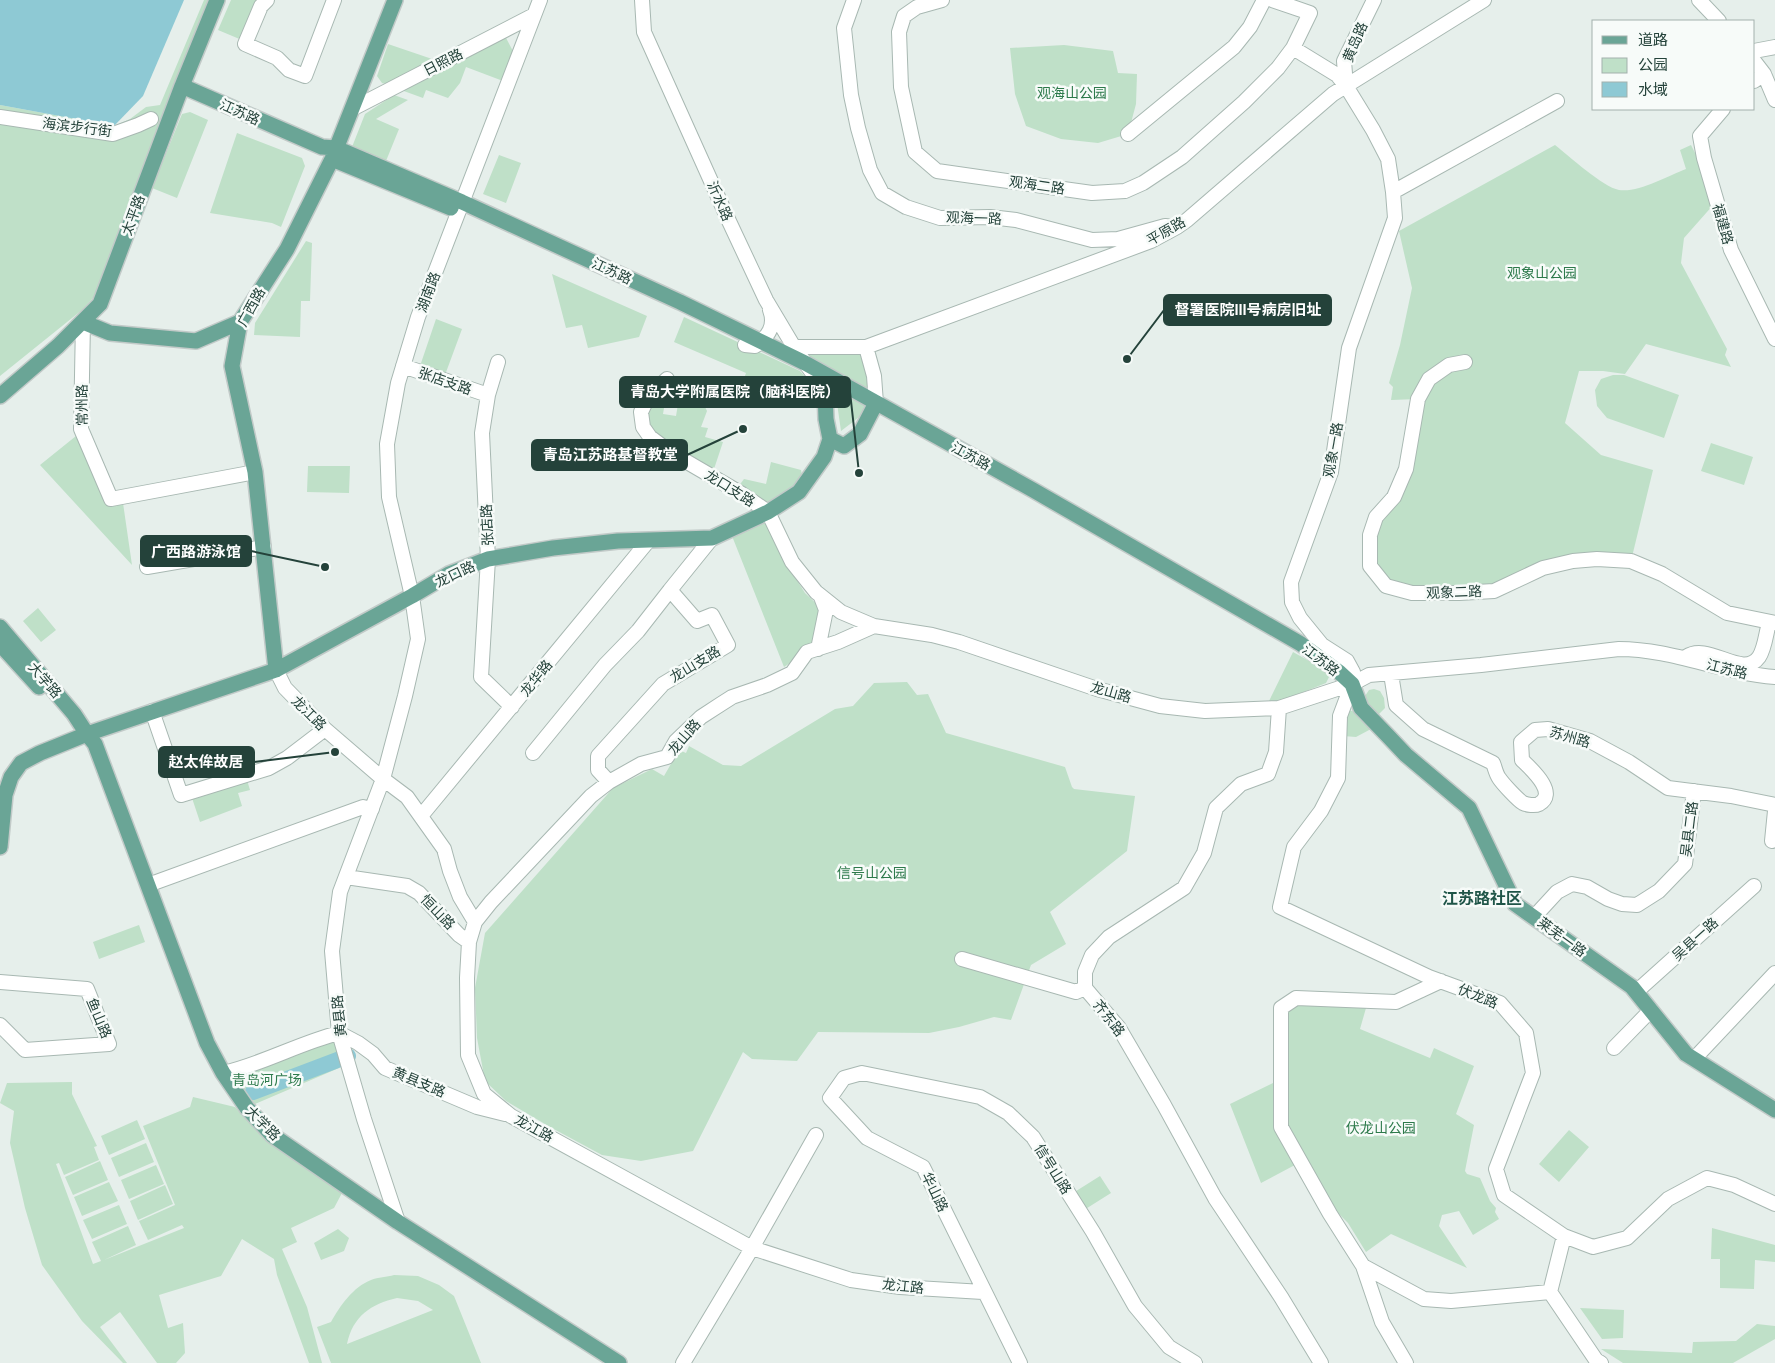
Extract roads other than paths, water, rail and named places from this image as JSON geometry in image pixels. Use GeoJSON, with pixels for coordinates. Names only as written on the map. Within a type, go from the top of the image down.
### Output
{"type":"FeatureCollection","features":[{"type":"Feature","properties":{"kind":"main road","name":"太平路"},"geometry":{"type":"LineString","coordinates":[[0,396],[83,322],[100,304],[182,86],[217,0]]}},
{"type":"Feature","properties":{"kind":"main road","name":"广西路"},"geometry":{"type":"LineString","coordinates":[[276,670],[255,472],[232,366],[240,322],[288,248],[334,154],[393,1]]}},
{"type":"Feature","properties":{"kind":"main road","name":"江苏路"},"geometry":{"type":"LineString","coordinates":[[182,86],[334,154],[460,207],[712,326],[805,363],[1033,490],[1301,644],[1352,684]]}},
{"type":"Feature","properties":{"kind":"main road"},"geometry":{"type":"LineString","coordinates":[[83,322],[110,333],[196,341],[240,322]]}},
{"type":"Feature","properties":{"kind":"main road","name":"江苏路"},"geometry":{"type":"LineString","coordinates":[[752,341],[809,375],[825,391]]}},
{"type":"Feature","properties":{"kind":"main road"},"geometry":{"type":"LineString","coordinates":[[825,391],[836,382],[841,384]]}},
{"type":"Feature","properties":{"kind":"main road","name":"龙口路"},"geometry":{"type":"LineString","coordinates":[[87,734],[276,670],[449,574],[488,560],[553,548],[618,541],[712,538],[768,512],[799,492],[824,457],[830,439],[826,419],[825,391]]}},
{"type":"Feature","properties":{"kind":"main road","name":"龙口路"},"geometry":{"type":"LineString","coordinates":[[824,457],[860,434],[876,403]]}},
{"type":"Feature","properties":{"kind":"main road"},"geometry":{"type":"LineString","coordinates":[[830,439],[844,446]]}},
{"type":"Feature","properties":{"kind":"main road","name":"大学路"},"geometry":{"type":"LineString","coordinates":[[0,627],[74,714],[95,744],[207,1043],[247,1108],[272,1135],[398,1222],[619,1363]]}},
{"type":"Feature","properties":{"kind":"main road","name":"大学路"},"geometry":{"type":"LineString","coordinates":[[0,644],[70,720],[87,734]]}},
{"type":"Feature","properties":{"kind":"main road","name":"莱芜一路"},"geometry":{"type":"LineString","coordinates":[[1352,684],[1361,708],[1406,755],[1469,808],[1516,904],[1632,987],[1686,1054],[1775,1110]]}},
{"type":"Feature","properties":{"kind":"main road"},"geometry":{"type":"LineString","coordinates":[[0,847],[5,794],[11,777],[21,763],[40,753],[87,734]]}},
{"type":"Feature","properties":{"kind":"street"},"geometry":{"type":"LineString","coordinates":[[267,0],[261,6],[246,44],[277,58],[289,70],[305,76],[334,0]]}},
{"type":"Feature","properties":{"kind":"street","name":"湖南路"},"geometry":{"type":"LineString","coordinates":[[412,596],[389,497],[387,444],[398,383],[418,317],[540,0]]}},
{"type":"Feature","properties":{"kind":"street","name":"沂水路"},"geometry":{"type":"LineString","coordinates":[[642,0],[644,32],[766,300],[794,347],[825,391]]}},
{"type":"Feature","properties":{"kind":"street","name":"观海一路"},"geometry":{"type":"LineString","coordinates":[[854,0],[844,28],[851,95],[870,170],[882,193],[906,207],[940,218],[1016,220],[1092,240],[1118,239],[1165,226],[1177,228]]}},
{"type":"Feature","properties":{"kind":"street","name":"观海二路"},"geometry":{"type":"LineString","coordinates":[[942,0],[916,3],[904,16],[899,32],[901,87],[915,152],[937,171],[1092,193],[1125,191],[1143,183],[1182,157],[1278,68],[1293,48],[1310,14],[1272,0]]}},
{"type":"Feature","properties":{"kind":"street"},"geometry":{"type":"LineString","coordinates":[[1128,134],[1234,47],[1250,27],[1264,0]]}},
{"type":"Feature","properties":{"kind":"street","name":"黄岛路"},"geometry":{"type":"LineString","coordinates":[[1346,86],[1344,61],[1374,0]]}},
{"type":"Feature","properties":{"kind":"street","name":"平原路"},"geometry":{"type":"LineString","coordinates":[[794,347],[866,347],[1151,241],[1177,228],[1333,94],[1484,0]]}},
{"type":"Feature","properties":{"kind":"street"},"geometry":{"type":"LineString","coordinates":[[1699,0],[1717,20]]}},
{"type":"Feature","properties":{"kind":"street","name":"日照路"},"geometry":{"type":"LineString","coordinates":[[352,109],[534,15]]}},
{"type":"Feature","properties":{"kind":"street"},"geometry":{"type":"LineString","coordinates":[[1755,51],[1775,47]]}},
{"type":"Feature","properties":{"kind":"street"},"geometry":{"type":"LineString","coordinates":[[1293,48],[1337,75],[1346,86]]}},
{"type":"Feature","properties":{"kind":"street"},"geometry":{"type":"LineString","coordinates":[[1755,64],[1759,78],[1775,100]]}},
{"type":"Feature","properties":{"kind":"street","name":"观象一路"},"geometry":{"type":"LineString","coordinates":[[1346,86],[1388,159],[1394,192],[1394,218],[1349,348],[1331,472],[1291,582],[1292,602],[1300,618],[1322,645],[1347,662],[1354,672],[1352,684]]}},
{"type":"Feature","properties":{"kind":"street"},"geometry":{"type":"LineString","coordinates":[[1394,192],[1557,101]]}},
{"type":"Feature","properties":{"kind":"street","name":"福建路"},"geometry":{"type":"LineString","coordinates":[[1722,110],[1700,136],[1704,158],[1731,250],[1775,339]]}},
{"type":"Feature","properties":{"kind":"street","name":"海滨步行街"},"geometry":{"type":"LineString","coordinates":[[0,116],[113,134],[138,126],[151,119]]}},
{"type":"Feature","properties":{"kind":"street"},"geometry":{"type":"LineString","coordinates":[[752,341],[766,338],[772,324],[772,316],[766,300]]}},
{"type":"Feature","properties":{"kind":"street","name":"常州路"},"geometry":{"type":"LineString","coordinates":[[83,322],[81,429],[111,499],[255,472]]}},
{"type":"Feature","properties":{"kind":"street"},"geometry":{"type":"LineString","coordinates":[[866,347],[874,376],[876,403]]}},
{"type":"Feature","properties":{"kind":"street","name":"张店路"},"geometry":{"type":"LineString","coordinates":[[498,362],[488,395],[482,433],[488,560],[481,678],[512,707]]}},
{"type":"Feature","properties":{"kind":"street","name":"观象二路"},"geometry":{"type":"LineString","coordinates":[[1464,362],[1449,365],[1429,379],[1418,399],[1406,468],[1394,497],[1376,517],[1370,535],[1370,566],[1386,586],[1412,593],[1459,594],[1494,591],[1543,568],[1573,561],[1597,559],[1631,561],[1662,574],[1727,613],[1772,623],[1760,655],[1755,661],[1741,665],[1697,652],[1684,658]]}},
{"type":"Feature","properties":{"kind":"street","name":"张店支路"},"geometry":{"type":"LineString","coordinates":[[403,366],[488,395]]}},
{"type":"Feature","properties":{"kind":"street","name":"龙口支路"},"geometry":{"type":"LineString","coordinates":[[667,379],[648,397],[641,412],[643,427],[650,437],[670,452],[742,494],[768,512]]}},
{"type":"Feature","properties":{"kind":"street","name":"龙山路"},"geometry":{"type":"LineString","coordinates":[[768,512],[792,562],[821,597],[841,612],[874,626],[932,635],[960,642],[1016,663],[1097,689],[1160,706],[1205,711],[1279,708],[1352,684]]}},
{"type":"Feature","properties":{"kind":"street"},"geometry":{"type":"LineString","coordinates":[[533,753],[605,664],[638,632],[712,538]]}},
{"type":"Feature","properties":{"kind":"street","name":"龙华路"},"geometry":{"type":"LineString","coordinates":[[421,816],[650,540]]}},
{"type":"Feature","properties":{"kind":"street"},"geometry":{"type":"LineString","coordinates":[[147,567],[264,547]]}},
{"type":"Feature","properties":{"kind":"street","name":"龙山支路"},"geometry":{"type":"LineString","coordinates":[[610,782],[598,770],[598,756],[663,684],[728,645],[712,615],[697,621],[670,590]]}},
{"type":"Feature","properties":{"kind":"street","name":"黄县路"},"geometry":{"type":"LineString","coordinates":[[398,1222],[364,1119],[339,1033],[332,951],[340,892],[383,779],[406,696],[418,639],[412,596]]}},
{"type":"Feature","properties":{"kind":"street"},"geometry":{"type":"LineString","coordinates":[[818,648],[826,610],[821,597]]}},
{"type":"Feature","properties":{"kind":"street","name":"龙山路"},"geometry":{"type":"LineString","coordinates":[[475,922],[491,902],[585,803],[610,782],[641,764],[667,758],[676,742],[701,717],[732,697],[767,685],[792,673],[807,652],[838,642],[874,626]]}},
{"type":"Feature","properties":{"kind":"street","name":"江苏路"},"geometry":{"type":"LineString","coordinates":[[1352,684],[1369,675],[1618,649],[1635,649],[1684,658],[1755,676],[1775,678]]}},
{"type":"Feature","properties":{"kind":"street","name":"龙江路"},"geometry":{"type":"LineString","coordinates":[[276,670],[285,688],[325,730],[407,797],[444,849],[460,897],[475,922],[469,942],[467,978],[468,1055],[484,1094],[511,1116],[752,1248],[851,1280],[900,1287],[983,1292]]}},
{"type":"Feature","properties":{"kind":"street","name":"苏州路"},"geometry":{"type":"LineString","coordinates":[[1391,674],[1396,704],[1423,729],[1493,764],[1498,777],[1523,803],[1538,804],[1544,798],[1546,792],[1540,778],[1522,760],[1522,742],[1535,730],[1548,729],[1590,741],[1629,762],[1668,788],[1731,796],[1775,805]]}},
{"type":"Feature","properties":{"kind":"street","name":"伏龙路"},"geometry":{"type":"LineString","coordinates":[[1352,684],[1340,716],[1338,778],[1321,811],[1294,847],[1280,907],[1441,981],[1500,1003],[1526,1033],[1533,1073],[1496,1169],[1504,1195],[1564,1236],[1593,1247],[1627,1238],[1668,1200],[1707,1178],[1734,1185],[1775,1204]]}},
{"type":"Feature","properties":{"kind":"street","name":"齐东路"},"geometry":{"type":"LineString","coordinates":[[1279,708],[1276,752],[1268,774],[1240,784],[1216,808],[1204,854],[1184,888],[1109,937],[1092,955],[1085,972],[1085,988],[1118,1028],[1164,1105],[1215,1198],[1281,1297],[1321,1363]]}},
{"type":"Feature","properties":{"kind":"street"},"geometry":{"type":"LineString","coordinates":[[152,711],[181,795],[268,768],[287,758],[325,730]]}},
{"type":"Feature","properties":{"kind":"street","name":"吴县二路"},"geometry":{"type":"LineString","coordinates":[[1534,917],[1557,892],[1572,884],[1587,887],[1608,899],[1622,904],[1637,905],[1659,891],[1685,864],[1694,791]]}},
{"type":"Feature","properties":{"kind":"street"},"geometry":{"type":"LineString","coordinates":[[148,885],[363,807],[372,809]]}},
{"type":"Feature","properties":{"kind":"street"},"geometry":{"type":"LineString","coordinates":[[1772,841],[1775,812]]}},
{"type":"Feature","properties":{"kind":"street","name":"恒山路"},"geometry":{"type":"LineString","coordinates":[[346,877],[407,886],[420,893],[459,935],[469,942]]}},
{"type":"Feature","properties":{"kind":"street","name":"吴县一路"},"geometry":{"type":"LineString","coordinates":[[1636,992],[1754,886]]}},
{"type":"Feature","properties":{"kind":"street"},"geometry":{"type":"LineString","coordinates":[[962,959],[1076,992],[1085,988]]}},
{"type":"Feature","properties":{"kind":"street"},"geometry":{"type":"LineString","coordinates":[[1694,1059],[1775,973]]}},
{"type":"Feature","properties":{"kind":"street"},"geometry":{"type":"LineString","coordinates":[[1406,1363],[1382,1322],[1363,1266],[1330,1214],[1281,1127],[1281,1008],[1296,998],[1396,1002],[1441,981]]}},
{"type":"Feature","properties":{"kind":"street","name":"鱼山路"},"geometry":{"type":"LineString","coordinates":[[0,982],[86,989],[110,1044],[25,1050],[0,1025]]}},
{"type":"Feature","properties":{"kind":"street"},"geometry":{"type":"LineString","coordinates":[[1614,1048],[1651,1010]]}},
{"type":"Feature","properties":{"kind":"street"},"geometry":{"type":"LineString","coordinates":[[228,1079],[241,1069],[318,1038],[339,1033]]}},
{"type":"Feature","properties":{"kind":"street","name":"黄县支路"},"geometry":{"type":"LineString","coordinates":[[339,1033],[358,1042],[373,1054],[385,1068],[477,1107],[511,1116]]}},
{"type":"Feature","properties":{"kind":"street","name":"信号山路"},"geometry":{"type":"LineString","coordinates":[[844,1078],[862,1073],[980,1097],[1008,1113],[1033,1137],[1093,1232],[1135,1306],[1169,1347],[1195,1363]]}},
{"type":"Feature","properties":{"kind":"street","name":"华山路"},"geometry":{"type":"LineString","coordinates":[[844,1078],[830,1098],[866,1138],[923,1167],[983,1292]]}},
{"type":"Feature","properties":{"kind":"street"},"geometry":{"type":"LineString","coordinates":[[683,1363],[752,1248],[816,1135]]}},
{"type":"Feature","properties":{"kind":"street"},"geometry":{"type":"LineString","coordinates":[[1564,1236],[1550,1292],[1596,1360],[1601,1363]]}},
{"type":"Feature","properties":{"kind":"street"},"geometry":{"type":"LineString","coordinates":[[1363,1266],[1424,1299],[1451,1300],[1550,1292]]}},
{"type":"Feature","properties":{"kind":"street"},"geometry":{"type":"LineString","coordinates":[[983,1292],[1020,1363]]}},
{"type":"Feature","properties":{"kind":"water"},"geometry":{"type":"Polygon","coordinates":[[[0,0],[184,0],[143,96],[114,126],[0,105],[0,0]]]}},
{"type":"Feature","properties":{"kind":"waterway"},"geometry":{"type":"LineString","coordinates":[[253,1092],[348,1056]]}},
{"type":"Feature","properties":{"kind":"place","name":"督署医院III号病房旧址"},"geometry":{"type":"Point","coordinates":[1127,359]}},
{"type":"Feature","properties":{"kind":"place","name":"青岛江苏路基督教堂"},"geometry":{"type":"Point","coordinates":[743,429]}},
{"type":"Feature","properties":{"kind":"place","name":"青岛大学附属医院（脑科医院）"},"geometry":{"type":"Point","coordinates":[859,473]}},
{"type":"Feature","properties":{"kind":"place","name":"广西路游泳馆"},"geometry":{"type":"Point","coordinates":[325,567]}},
{"type":"Feature","properties":{"kind":"place","name":"赵太侔故居"},"geometry":{"type":"Point","coordinates":[335,752]}},
{"type":"Feature","properties":{"kind":"district","name":"江苏路社区"},"geometry":{"type":"Point","coordinates":[1482,898]}},
{"type":"Feature","properties":{"kind":"park label","name":"观海山公园"},"geometry":{"type":"Point","coordinates":[1072,93]}},
{"type":"Feature","properties":{"kind":"park label","name":"观象山公园"},"geometry":{"type":"Point","coordinates":[1542,273]}},
{"type":"Feature","properties":{"kind":"park label","name":"信号山公园"},"geometry":{"type":"Point","coordinates":[872,873]}},
{"type":"Feature","properties":{"kind":"park label","name":"青岛河广场"},"geometry":{"type":"Point","coordinates":[267,1080]}},
{"type":"Feature","properties":{"kind":"park label","name":"伏龙山公园"},"geometry":{"type":"Point","coordinates":[1381,1128]}}]}
